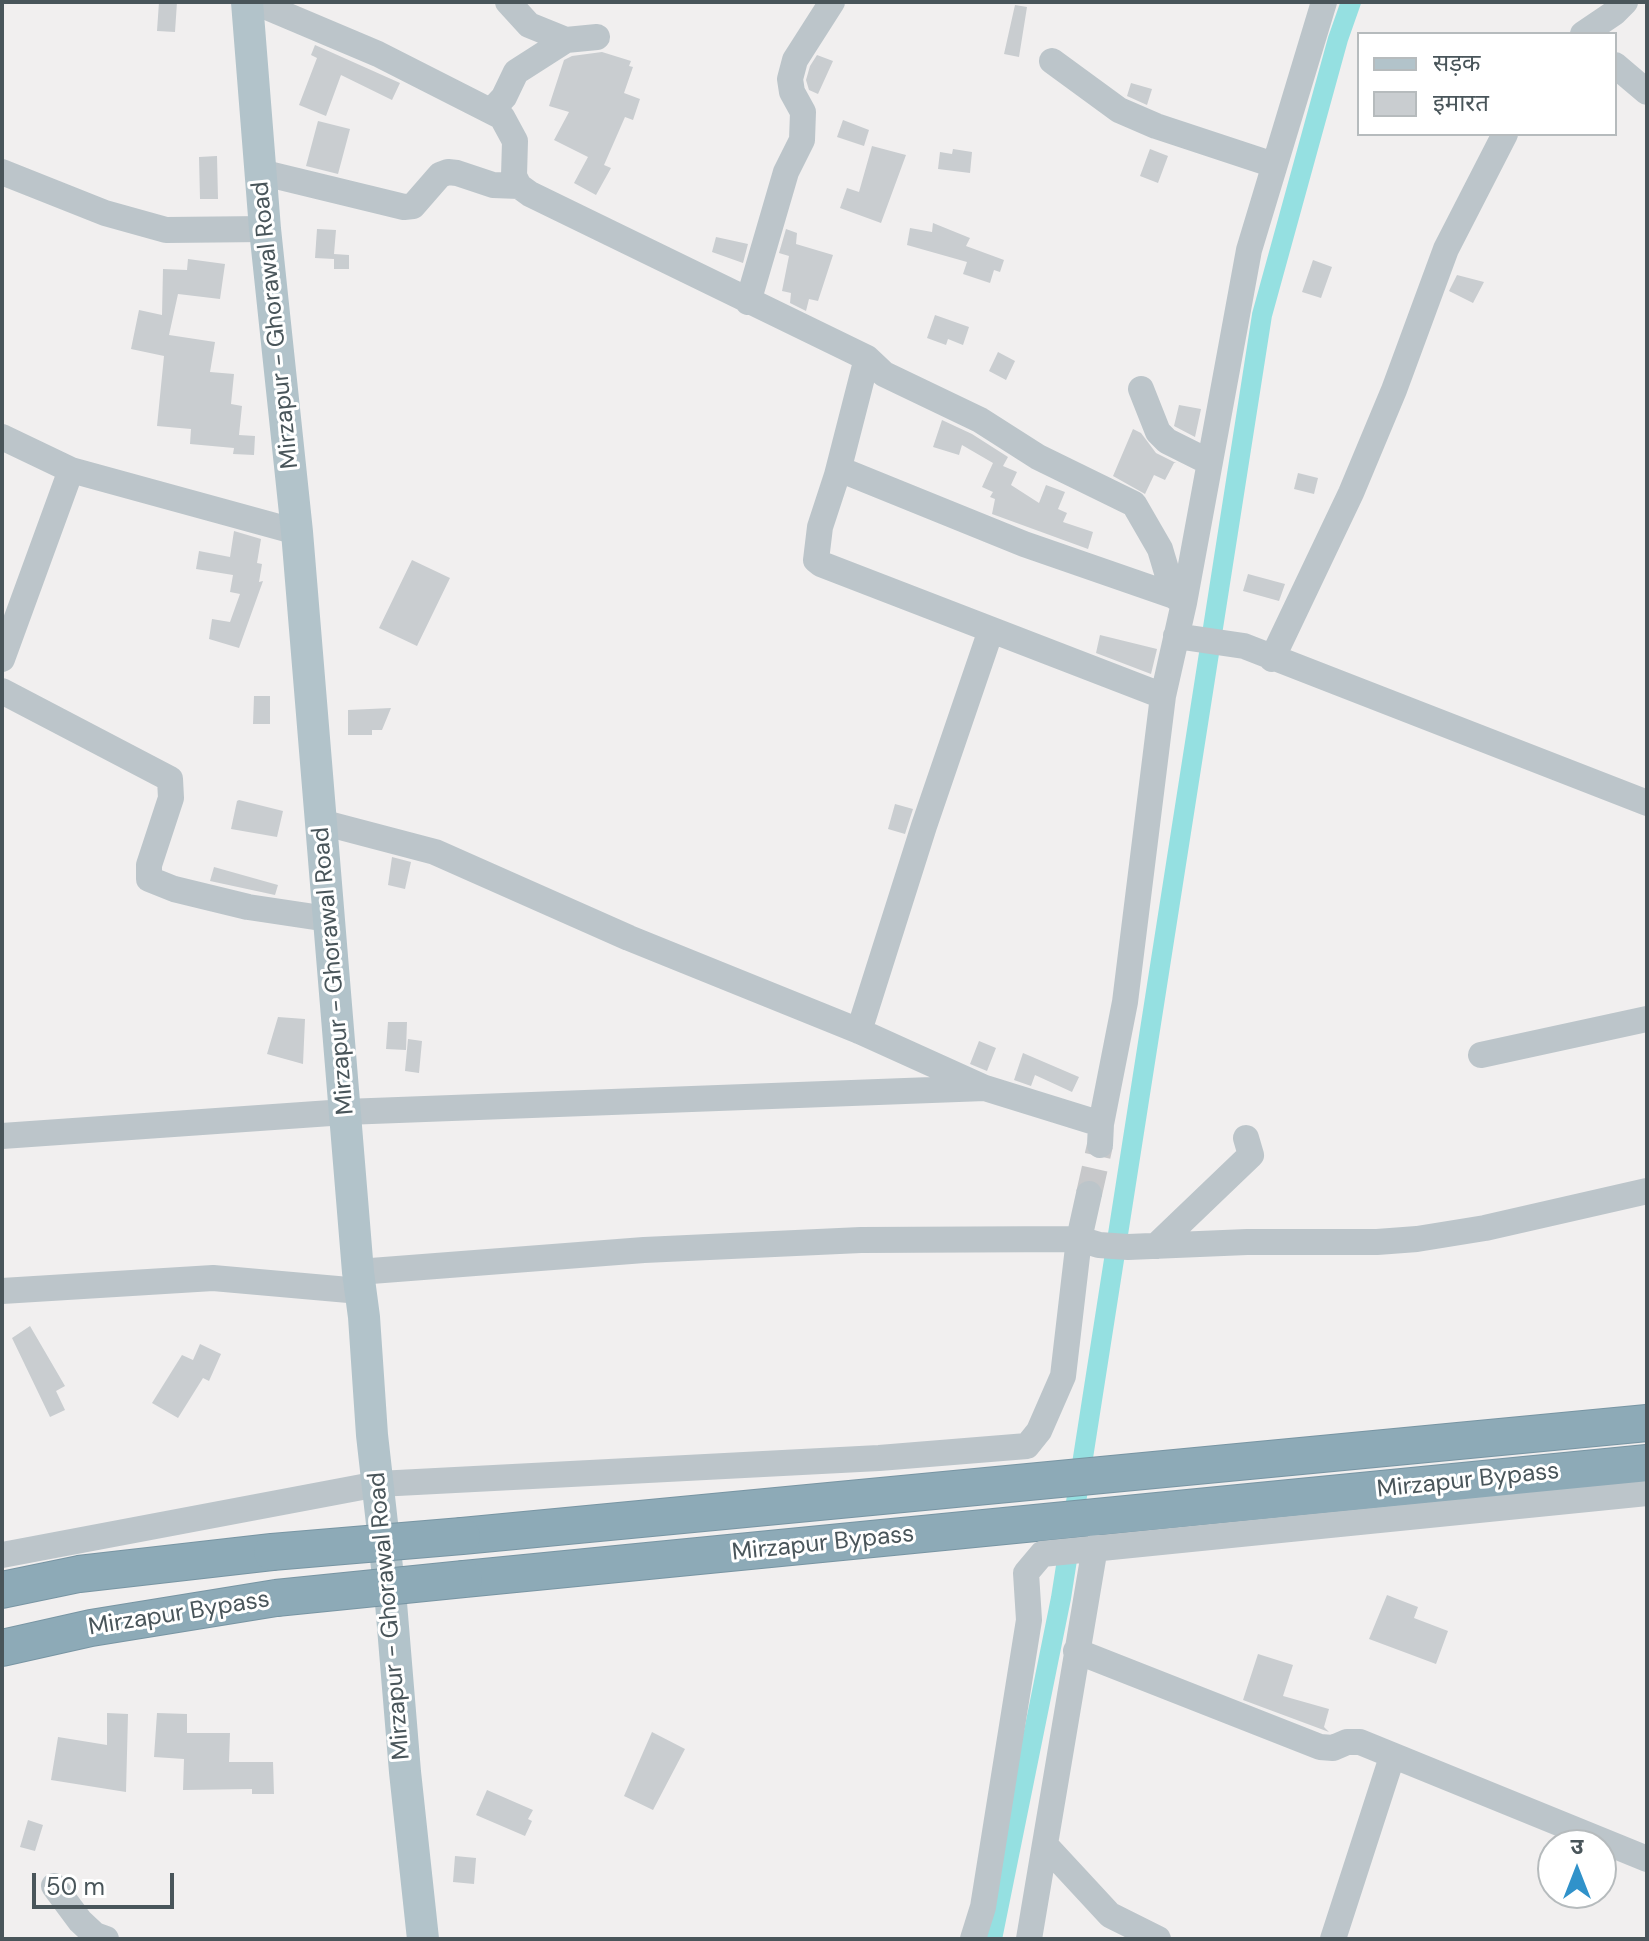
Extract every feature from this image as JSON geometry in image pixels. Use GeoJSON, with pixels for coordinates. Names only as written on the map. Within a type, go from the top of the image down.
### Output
{"type":"FeatureCollection","features":[{"type":"Feature","properties":{"kind":"highway","name":"Mirzapur Bypass"},"geometry":{"type":"LineString","coordinates":[[2,1590],[79,1574],[272,1552],[1647,1423]]}},
{"type":"Feature","properties":{"kind":"highway","name":"Mirzapur Bypass"},"geometry":{"type":"LineString","coordinates":[[2,1648],[91,1628],[276,1598],[1647,1463]]}},
{"type":"Feature","properties":{"kind":"main road","name":"Mirzapur - Ghorawal Road"},"geometry":{"type":"LineString","coordinates":[[247,2],[265,229],[297,532],[372,1435],[423,1939]]}},
{"type":"Feature","properties":{"kind":"street"},"geometry":{"type":"LineString","coordinates":[[255,2],[378,54],[502,117],[515,141],[514,176],[519,186],[530,194],[867,358],[884,374],[980,420],[1038,457],[1134,504],[1160,549],[1179,600],[1188,639],[1163,696],[1125,1002],[1100,1134],[985,1088],[859,1031],[629,938],[435,852],[321,822]]}},
{"type":"Feature","properties":{"kind":"street"},"geometry":{"type":"LineString","coordinates":[[508,2],[529,25],[566,40]]}},
{"type":"Feature","properties":{"kind":"street"},"geometry":{"type":"LineString","coordinates":[[748,302],[786,172],[802,140],[803,112],[792,92],[790,79],[795,60],[832,2]]}},
{"type":"Feature","properties":{"kind":"street"},"geometry":{"type":"LineString","coordinates":[[1179,600],[1249,250],[1324,2]]}},
{"type":"Feature","properties":{"kind":"street"},"geometry":{"type":"LineString","coordinates":[[1586,32],[1625,2]]}},
{"type":"Feature","properties":{"kind":"street"},"geometry":{"type":"LineString","coordinates":[[491,111],[504,97],[516,72],[566,40],[597,37]]}},
{"type":"Feature","properties":{"kind":"street"},"geometry":{"type":"LineString","coordinates":[[1052,61],[1119,110],[1156,126],[1274,165]]}},
{"type":"Feature","properties":{"kind":"street"},"geometry":{"type":"LineString","coordinates":[[1617,67],[1647,92]]}},
{"type":"Feature","properties":{"kind":"street"},"geometry":{"type":"LineString","coordinates":[[1272,659],[1351,493],[1394,390],[1446,249],[1504,136]]}},
{"type":"Feature","properties":{"kind":"street"},"geometry":{"type":"LineString","coordinates":[[2,172],[105,213],[166,230],[265,229]]}},
{"type":"Feature","properties":{"kind":"street"},"geometry":{"type":"LineString","coordinates":[[260,172],[404,207],[413,206],[422,199],[432,184],[448,172],[493,185],[519,186]]}},
{"type":"Feature","properties":{"kind":"street"},"geometry":{"type":"LineString","coordinates":[[867,358],[839,469],[820,527],[816,560],[1163,696]]}},
{"type":"Feature","properties":{"kind":"street"},"geometry":{"type":"LineString","coordinates":[[1141,389],[1158,432],[1167,441],[1209,462]]}},
{"type":"Feature","properties":{"kind":"street"},"geometry":{"type":"LineString","coordinates":[[2,437],[71,470],[297,532]]}},
{"type":"Feature","properties":{"kind":"street"},"geometry":{"type":"LineString","coordinates":[[839,469],[1024,544],[1179,600]]}},
{"type":"Feature","properties":{"kind":"street"},"geometry":{"type":"LineString","coordinates":[[2,659],[71,470]]}},
{"type":"Feature","properties":{"kind":"street"},"geometry":{"type":"LineString","coordinates":[[859,1031],[991,630]]}},
{"type":"Feature","properties":{"kind":"street"},"geometry":{"type":"LineString","coordinates":[[1188,639],[1244,646],[1647,803]]}},
{"type":"Feature","properties":{"kind":"street"},"geometry":{"type":"LineString","coordinates":[[2,691],[170,779],[171,798],[149,865],[149,879],[174,889],[248,907],[328,919]]}},
{"type":"Feature","properties":{"kind":"street"},"geometry":{"type":"LineString","coordinates":[[1481,1055],[1647,1019]]}},
{"type":"Feature","properties":{"kind":"street"},"geometry":{"type":"LineString","coordinates":[[2,1136],[345,1112],[985,1088]]}},
{"type":"Feature","properties":{"kind":"street"},"geometry":{"type":"LineString","coordinates":[[1156,1246],[1251,1155],[1246,1138]]}},
{"type":"Feature","properties":{"kind":"street"},"geometry":{"type":"LineString","coordinates":[[2,1291],[213,1278],[359,1282],[644,1250],[861,1240],[1089,1242],[1128,1247],[1247,1242],[1377,1242],[1485,1228],[1647,1191]]}},
{"type":"Feature","properties":{"kind":"street"},"geometry":{"type":"LineString","coordinates":[[2,1555],[378,1484],[879,1458],[1027,1446],[1039,1431],[1063,1376],[1089,1242],[1089,1194]]}},
{"type":"Feature","properties":{"kind":"street"},"geometry":{"type":"LineString","coordinates":[[973,1939],[983,1907],[1029,1620],[1026,1573],[1042,1554],[1647,1493]]}},
{"type":"Feature","properties":{"kind":"street"},"geometry":{"type":"LineString","coordinates":[[1029,1939],[1047,1847],[1076,1651],[1086,1548]]}},
{"type":"Feature","properties":{"kind":"street"},"geometry":{"type":"LineString","coordinates":[[1076,1651],[1320,1747],[1333,1748],[1347,1742],[1360,1742],[1647,1859]]}},
{"type":"Feature","properties":{"kind":"street"},"geometry":{"type":"LineString","coordinates":[[1333,1939],[1392,1757]]}},
{"type":"Feature","properties":{"kind":"street"},"geometry":{"type":"LineString","coordinates":[[1047,1847],[1110,1915],[1158,1939]]}},
{"type":"Feature","properties":{"kind":"street"},"geometry":{"type":"LineString","coordinates":[[54,1886],[97,1938]]}},
{"type":"Feature","properties":{"kind":"building"},"geometry":{"type":"Polygon","coordinates":[[[159,2],[177,2],[175,32],[157,31],[159,2]]]}},
{"type":"Feature","properties":{"kind":"building"},"geometry":{"type":"Polygon","coordinates":[[[1015,5],[1027,7],[1019,57],[1004,54],[1015,5]]]}},
{"type":"Feature","properties":{"kind":"building"},"geometry":{"type":"Polygon","coordinates":[[[315,45],[400,83],[392,100],[341,75],[326,116],[299,105],[317,58],[311,55],[315,45]]]}},
{"type":"Feature","properties":{"kind":"building"},"geometry":{"type":"Polygon","coordinates":[[[602,52],[631,61],[629,66],[633,67],[624,93],[640,99],[633,120],[625,117],[604,165],[611,168],[596,195],[574,183],[588,157],[554,140],[569,112],[549,106],[564,60],[602,52]]]}},
{"type":"Feature","properties":{"kind":"building"},"geometry":{"type":"Polygon","coordinates":[[[817,55],[833,61],[818,94],[809,90],[806,80],[817,55]]]}},
{"type":"Feature","properties":{"kind":"building"},"geometry":{"type":"Polygon","coordinates":[[[1131,83],[1152,89],[1147,105],[1127,96],[1131,83]]]}},
{"type":"Feature","properties":{"kind":"building"},"geometry":{"type":"Polygon","coordinates":[[[843,120],[869,130],[864,146],[837,137],[843,120]]]}},
{"type":"Feature","properties":{"kind":"building"},"geometry":{"type":"Polygon","coordinates":[[[318,121],[350,129],[338,174],[306,166],[318,121]]]}},
{"type":"Feature","properties":{"kind":"building"},"geometry":{"type":"Polygon","coordinates":[[[872,146],[906,155],[881,223],[840,208],[847,188],[859,192],[872,146]]]}},
{"type":"Feature","properties":{"kind":"building"},"geometry":{"type":"Polygon","coordinates":[[[953,149],[972,152],[970,173],[938,169],[940,152],[952,154],[953,149]]]}},
{"type":"Feature","properties":{"kind":"building"},"geometry":{"type":"Polygon","coordinates":[[[1150,149],[1168,156],[1158,183],[1140,176],[1150,149]]]}},
{"type":"Feature","properties":{"kind":"building"},"geometry":{"type":"Polygon","coordinates":[[[217,156],[218,199],[200,199],[199,157],[217,156]]]}},
{"type":"Feature","properties":{"kind":"building"},"geometry":{"type":"Polygon","coordinates":[[[933,223],[970,238],[966,246],[1004,260],[1000,272],[994,270],[990,283],[963,274],[967,262],[907,245],[910,228],[932,232],[933,223]]]}},
{"type":"Feature","properties":{"kind":"building"},"geometry":{"type":"Polygon","coordinates":[[[317,229],[336,230],[334,254],[349,255],[349,269],[334,269],[334,259],[315,258],[317,229]]]}},
{"type":"Feature","properties":{"kind":"building"},"geometry":{"type":"Polygon","coordinates":[[[786,229],[797,233],[796,244],[833,255],[818,301],[809,299],[806,311],[790,303],[791,293],[782,291],[789,256],[779,253],[786,229]]]}},
{"type":"Feature","properties":{"kind":"building"},"geometry":{"type":"Polygon","coordinates":[[[716,237],[748,244],[743,263],[712,252],[716,237]]]}},
{"type":"Feature","properties":{"kind":"building"},"geometry":{"type":"Polygon","coordinates":[[[188,259],[225,264],[220,299],[178,294],[169,335],[215,342],[210,372],[234,374],[231,404],[242,406],[239,435],[255,436],[254,455],[233,454],[234,448],[190,444],[191,429],[157,426],[164,356],[131,349],[139,310],[162,315],[163,269],[187,270],[188,259]]]}},
{"type":"Feature","properties":{"kind":"building"},"geometry":{"type":"Polygon","coordinates":[[[1313,260],[1332,267],[1321,298],[1302,292],[1313,260]]]}},
{"type":"Feature","properties":{"kind":"building"},"geometry":{"type":"Polygon","coordinates":[[[1457,275],[1484,282],[1473,303],[1449,291],[1457,275]]]}},
{"type":"Feature","properties":{"kind":"building"},"geometry":{"type":"Polygon","coordinates":[[[935,315],[969,327],[963,345],[948,339],[946,345],[927,338],[935,315]]]}},
{"type":"Feature","properties":{"kind":"building"},"geometry":{"type":"Polygon","coordinates":[[[998,352],[1015,361],[1006,380],[989,371],[998,352]]]}},
{"type":"Feature","properties":{"kind":"building"},"geometry":{"type":"Polygon","coordinates":[[[1179,405],[1201,409],[1195,437],[1174,426],[1179,405]]]}},
{"type":"Feature","properties":{"kind":"building"},"geometry":{"type":"Polygon","coordinates":[[[942,420],[972,434],[1008,457],[1003,466],[1017,472],[1011,485],[1039,503],[1046,485],[1065,492],[1058,509],[1067,513],[1063,522],[1093,532],[1088,549],[992,514],[995,499],[990,497],[993,492],[982,487],[993,463],[962,445],[959,455],[933,447],[942,420]]]}},
{"type":"Feature","properties":{"kind":"building"},"geometry":{"type":"Polygon","coordinates":[[[1133,429],[1141,433],[1156,453],[1176,463],[1165,480],[1154,475],[1145,494],[1113,476],[1133,429]]]}},
{"type":"Feature","properties":{"kind":"building"},"geometry":{"type":"Polygon","coordinates":[[[1298,473],[1318,478],[1314,494],[1294,489],[1298,473]]]}},
{"type":"Feature","properties":{"kind":"building"},"geometry":{"type":"Polygon","coordinates":[[[234,531],[261,539],[257,563],[262,564],[259,582],[263,581],[239,648],[209,639],[212,619],[230,622],[240,594],[230,592],[233,575],[196,569],[199,551],[230,557],[234,531]]]}},
{"type":"Feature","properties":{"kind":"building"},"geometry":{"type":"Polygon","coordinates":[[[412,560],[450,578],[417,646],[379,628],[412,560]]]}},
{"type":"Feature","properties":{"kind":"building"},"geometry":{"type":"Polygon","coordinates":[[[1248,574],[1285,584],[1279,601],[1243,591],[1248,574]]]}},
{"type":"Feature","properties":{"kind":"building"},"geometry":{"type":"Polygon","coordinates":[[[1100,635],[1157,649],[1151,674],[1096,653],[1100,635]]]}},
{"type":"Feature","properties":{"kind":"building"},"geometry":{"type":"Polygon","coordinates":[[[254,696],[270,696],[270,724],[253,724],[254,696]]]}},
{"type":"Feature","properties":{"kind":"building"},"geometry":{"type":"Polygon","coordinates":[[[391,708],[382,730],[372,730],[372,735],[348,735],[348,710],[391,708]]]}},
{"type":"Feature","properties":{"kind":"building"},"geometry":{"type":"Polygon","coordinates":[[[239,800],[283,811],[277,837],[231,829],[239,800]]]}},
{"type":"Feature","properties":{"kind":"building"},"geometry":{"type":"Polygon","coordinates":[[[895,804],[913,809],[905,834],[888,829],[895,804]]]}},
{"type":"Feature","properties":{"kind":"building"},"geometry":{"type":"Polygon","coordinates":[[[392,857],[411,862],[405,889],[388,885],[392,857]]]}},
{"type":"Feature","properties":{"kind":"building"},"geometry":{"type":"Polygon","coordinates":[[[214,867],[278,885],[275,895],[210,881],[214,867]]]}},
{"type":"Feature","properties":{"kind":"building"},"geometry":{"type":"Polygon","coordinates":[[[278,1017],[305,1019],[303,1064],[267,1054],[278,1017]]]}},
{"type":"Feature","properties":{"kind":"building"},"geometry":{"type":"Polygon","coordinates":[[[388,1022],[407,1022],[406,1050],[386,1049],[388,1022]]]}},
{"type":"Feature","properties":{"kind":"building"},"geometry":{"type":"Polygon","coordinates":[[[408,1039],[422,1041],[419,1073],[405,1071],[408,1039]]]}},
{"type":"Feature","properties":{"kind":"building"},"geometry":{"type":"Polygon","coordinates":[[[979,1041],[996,1048],[987,1071],[970,1064],[979,1041]]]}},
{"type":"Feature","properties":{"kind":"building"},"geometry":{"type":"Polygon","coordinates":[[[1023,1053],[1079,1077],[1072,1092],[1035,1075],[1031,1086],[1014,1080],[1023,1053]]]}},
{"type":"Feature","properties":{"kind":"building"},"geometry":{"type":"Polygon","coordinates":[[[30,1326],[65,1386],[56,1391],[65,1410],[50,1417],[12,1338],[30,1326]]]}},
{"type":"Feature","properties":{"kind":"building"},"geometry":{"type":"Polygon","coordinates":[[[200,1344],[221,1354],[209,1381],[203,1378],[178,1418],[152,1403],[182,1355],[193,1360],[200,1344]]]}},
{"type":"Feature","properties":{"kind":"building"},"geometry":{"type":"Polygon","coordinates":[[[1387,1595],[1418,1607],[1414,1618],[1448,1631],[1436,1664],[1369,1639],[1387,1595]]]}},
{"type":"Feature","properties":{"kind":"building"},"geometry":{"type":"Polygon","coordinates":[[[1258,1654],[1293,1665],[1283,1696],[1329,1709],[1324,1727],[1329,1732],[1243,1700],[1258,1654]]]}},
{"type":"Feature","properties":{"kind":"building"},"geometry":{"type":"Polygon","coordinates":[[[107,1713],[128,1714],[126,1792],[51,1780],[58,1737],[107,1745],[107,1713]]]}},
{"type":"Feature","properties":{"kind":"building"},"geometry":{"type":"Polygon","coordinates":[[[157,1713],[187,1714],[187,1733],[230,1733],[229,1762],[273,1762],[274,1794],[252,1794],[252,1789],[183,1790],[184,1759],[154,1757],[157,1713]]]}},
{"type":"Feature","properties":{"kind":"building"},"geometry":{"type":"Polygon","coordinates":[[[652,1732],[685,1749],[653,1810],[624,1796],[652,1732]]]}},
{"type":"Feature","properties":{"kind":"building"},"geometry":{"type":"Polygon","coordinates":[[[487,1790],[533,1810],[525,1836],[476,1815],[487,1790]]]}},
{"type":"Feature","properties":{"kind":"building"},"geometry":{"type":"Polygon","coordinates":[[[28,1820],[43,1825],[35,1851],[20,1847],[28,1820]]]}},
{"type":"Feature","properties":{"kind":"building"},"geometry":{"type":"Polygon","coordinates":[[[455,1856],[476,1858],[474,1884],[453,1882],[455,1856]]]}},
{"type":"Feature","properties":{"kind":"waterway"},"geometry":{"type":"LineString","coordinates":[[992,1939],[1061,1598],[1262,315],[1351,2]]}},
{"type":"Feature","properties":{"kind":"tunnel"},"geometry":{"type":"LineString","coordinates":[[1089,1194],[1100,1145]]}}]}
